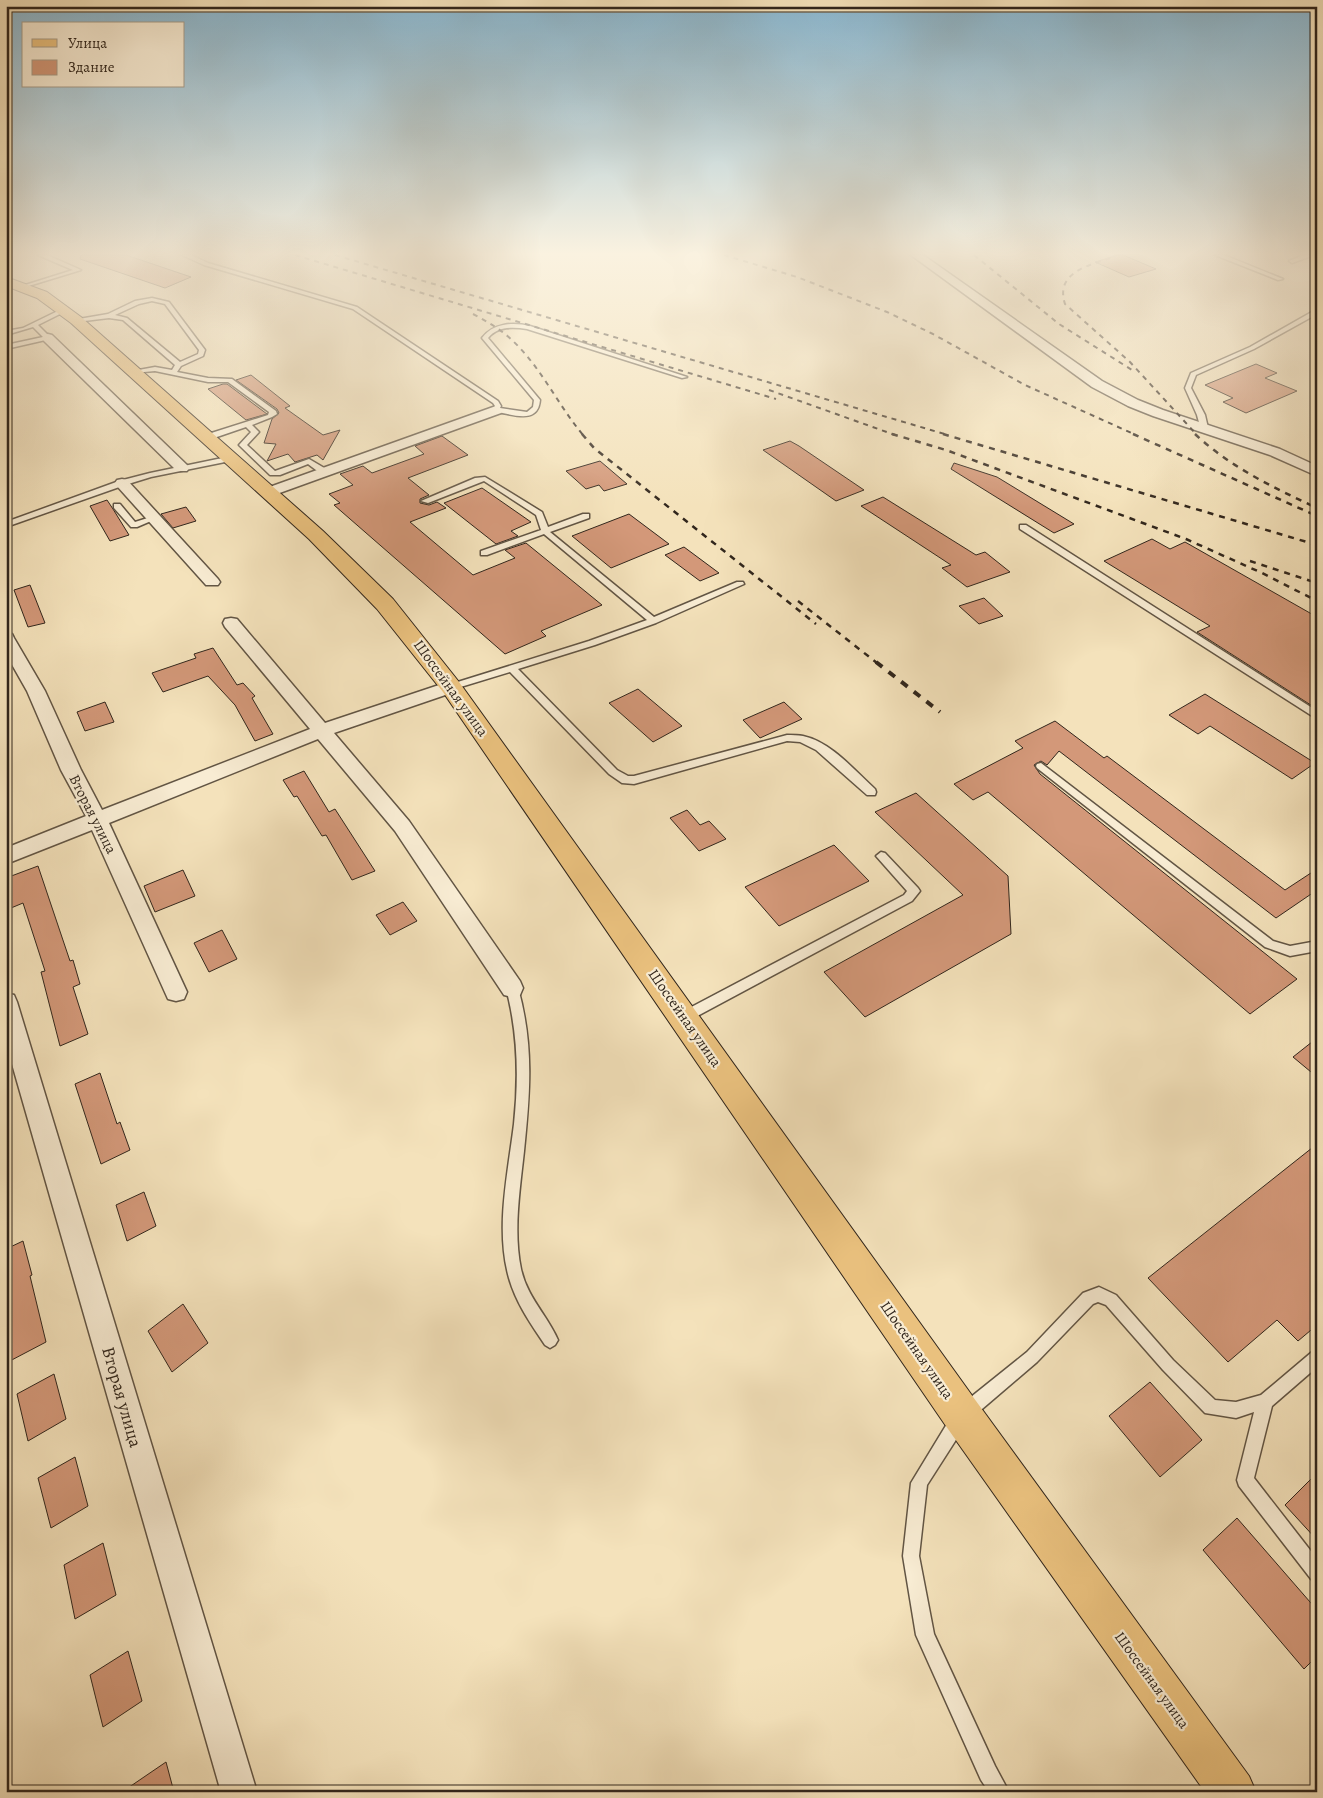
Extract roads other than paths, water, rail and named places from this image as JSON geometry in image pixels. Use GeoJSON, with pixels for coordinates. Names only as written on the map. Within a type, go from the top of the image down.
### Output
{"type":"FeatureCollection","features":[{"type":"Feature","properties":{"kind":"main road","name":"Шоссейная улица"},"geometry":{"type":"LineString","coordinates":[[97,339],[232,458],[350,567],[380,598],[416,641],[451,687],[684,1017],[962,1415],[1232,1792]]}},
{"type":"Feature","properties":{"kind":"street"},"geometry":{"type":"LineString","coordinates":[[49,339],[182,468]]}},
{"type":"Feature","properties":{"kind":"street"},"geometry":{"type":"LineString","coordinates":[[1034,339],[1097,384],[1133,403],[1275,452],[1317,472]]}},
{"type":"Feature","properties":{"kind":"street"},"geometry":{"type":"LineString","coordinates":[[268,492],[496,410]]}},
{"type":"Feature","properties":{"kind":"street"},"geometry":{"type":"LineString","coordinates":[[122,483],[212,582]]}},
{"type":"Feature","properties":{"kind":"street"},"geometry":{"type":"LineString","coordinates":[[232,623],[291,692],[320,732],[402,826],[512,988]]}},
{"type":"Feature","properties":{"kind":"street","name":"Вторая улица"},"geometry":{"type":"LineString","coordinates":[[6,638],[36,691],[71,770],[98,820],[176,992]]}},
{"type":"Feature","properties":{"kind":"street"},"geometry":{"type":"LineString","coordinates":[[6,856],[320,732],[451,687]]}},
{"type":"Feature","properties":{"kind":"street","name":"Вторая улица"},"geometry":{"type":"LineString","coordinates":[[6,1002],[239,1792]]}},
{"type":"Feature","properties":{"kind":"lane"},"geometry":{"type":"LineString","coordinates":[[6,347],[44,339]]}},
{"type":"Feature","properties":{"kind":"lane"},"geometry":{"type":"LineString","coordinates":[[149,339],[179,364]]}},
{"type":"Feature","properties":{"kind":"lane"},"geometry":{"type":"LineString","coordinates":[[173,373],[179,364],[201,355],[202,350],[194,339]]}},
{"type":"Feature","properties":{"kind":"lane"},"geometry":{"type":"LineString","coordinates":[[401,339],[496,402],[498,406],[496,410],[529,415],[535,413],[538,408],[537,400],[487,339]]}},
{"type":"Feature","properties":{"kind":"lane"},"geometry":{"type":"LineString","coordinates":[[566,339],[684,376]]}},
{"type":"Feature","properties":{"kind":"lane"},"geometry":{"type":"LineString","coordinates":[[1204,428],[1201,415],[1188,388],[1193,374],[1252,348],[1268,339]]}},
{"type":"Feature","properties":{"kind":"lane"},"geometry":{"type":"LineString","coordinates":[[135,372],[155,369],[208,380],[230,380],[272,411],[273,414],[270,416],[208,437]]}},
{"type":"Feature","properties":{"kind":"lane"},"geometry":{"type":"LineString","coordinates":[[247,424],[255,432],[243,446],[274,473],[309,462],[323,472]]}},
{"type":"Feature","properties":{"kind":"lane"},"geometry":{"type":"LineString","coordinates":[[6,525],[122,483],[232,458]]}},
{"type":"Feature","properties":{"kind":"lane"},"geometry":{"type":"LineString","coordinates":[[425,501],[485,479],[539,514],[546,532],[653,621]]}},
{"type":"Feature","properties":{"kind":"lane"},"geometry":{"type":"LineString","coordinates":[[117,506],[134,524],[154,518]]}},
{"type":"Feature","properties":{"kind":"lane"},"geometry":{"type":"LineString","coordinates":[[484,553],[586,516]]}},
{"type":"Feature","properties":{"kind":"lane"},"geometry":{"type":"LineString","coordinates":[[1023,527],[1317,716]]}},
{"type":"Feature","properties":{"kind":"lane"},"geometry":{"type":"LineString","coordinates":[[451,687],[592,644],[653,621],[740,584]]}},
{"type":"Feature","properties":{"kind":"lane"},"geometry":{"type":"LineString","coordinates":[[512,668],[613,772],[626,780],[634,780],[787,738],[801,739],[818,747],[871,792]]}},
{"type":"Feature","properties":{"kind":"lane"},"geometry":{"type":"LineString","coordinates":[[1040,766],[1269,944],[1290,951],[1317,946]]}},
{"type":"Feature","properties":{"kind":"lane"},"geometry":{"type":"LineString","coordinates":[[684,1017],[762,978],[908,898],[914,891],[881,856]]}},
{"type":"Feature","properties":{"kind":"lane"},"geometry":{"type":"LineString","coordinates":[[512,988],[522,1033],[524,1068],[522,1110],[515,1158],[511,1256],[516,1278],[526,1304],[550,1340]]}},
{"type":"Feature","properties":{"kind":"lane"},"geometry":{"type":"LineString","coordinates":[[1000,1792],[988,1773],[925,1636],[910,1556],[919,1483],[962,1415],[1032,1357],[1088,1298],[1099,1294],[1111,1300],[1168,1365],[1211,1407],[1236,1410],[1265,1401],[1317,1357]]}},
{"type":"Feature","properties":{"kind":"lane"},"geometry":{"type":"LineString","coordinates":[[1265,1401],[1245,1480],[1317,1573]]}},
{"type":"Feature","properties":{"kind":"railway"},"geometry":{"type":"LineString","coordinates":[[511,339],[542,375],[583,435]]}},
{"type":"Feature","properties":{"kind":"railway"},"geometry":{"type":"LineString","coordinates":[[575,339],[776,399]]}},
{"type":"Feature","properties":{"kind":"railway"},"geometry":{"type":"LineString","coordinates":[[621,339],[948,435]]}},
{"type":"Feature","properties":{"kind":"railway"},"geometry":{"type":"LineString","coordinates":[[942,339],[1025,385],[1136,435]]}},
{"type":"Feature","properties":{"kind":"railway"},"geometry":{"type":"LineString","coordinates":[[1083,339],[1132,370]]}},
{"type":"Feature","properties":{"kind":"railway"},"geometry":{"type":"LineString","coordinates":[[1104,339],[1130,362],[1197,435]]}},
{"type":"Feature","properties":{"kind":"railway"},"geometry":{"type":"LineString","coordinates":[[769,390],[893,434]]}},
{"type":"Feature","properties":{"kind":"railway"},"geometry":{"type":"LineString","coordinates":[[582,434],[594,448],[816,624]]}},
{"type":"Feature","properties":{"kind":"railway"},"geometry":{"type":"LineString","coordinates":[[893,434],[946,450],[1186,539],[1262,573],[1317,601]]}},
{"type":"Feature","properties":{"kind":"railway"},"geometry":{"type":"LineString","coordinates":[[943,434],[1317,545]]}},
{"type":"Feature","properties":{"kind":"railway"},"geometry":{"type":"LineString","coordinates":[[1133,434],[1317,516]]}},
{"type":"Feature","properties":{"kind":"railway"},"geometry":{"type":"LineString","coordinates":[[1195,434],[1238,467],[1317,508]]}},
{"type":"Feature","properties":{"kind":"railway"},"geometry":{"type":"LineString","coordinates":[[1250,561],[1317,583]]}},
{"type":"Feature","properties":{"kind":"railway"},"geometry":{"type":"LineString","coordinates":[[798,601],[877,663]]}},
{"type":"Feature","properties":{"kind":"railway"},"geometry":{"type":"LineString","coordinates":[[876,662],[940,712]]}}]}
